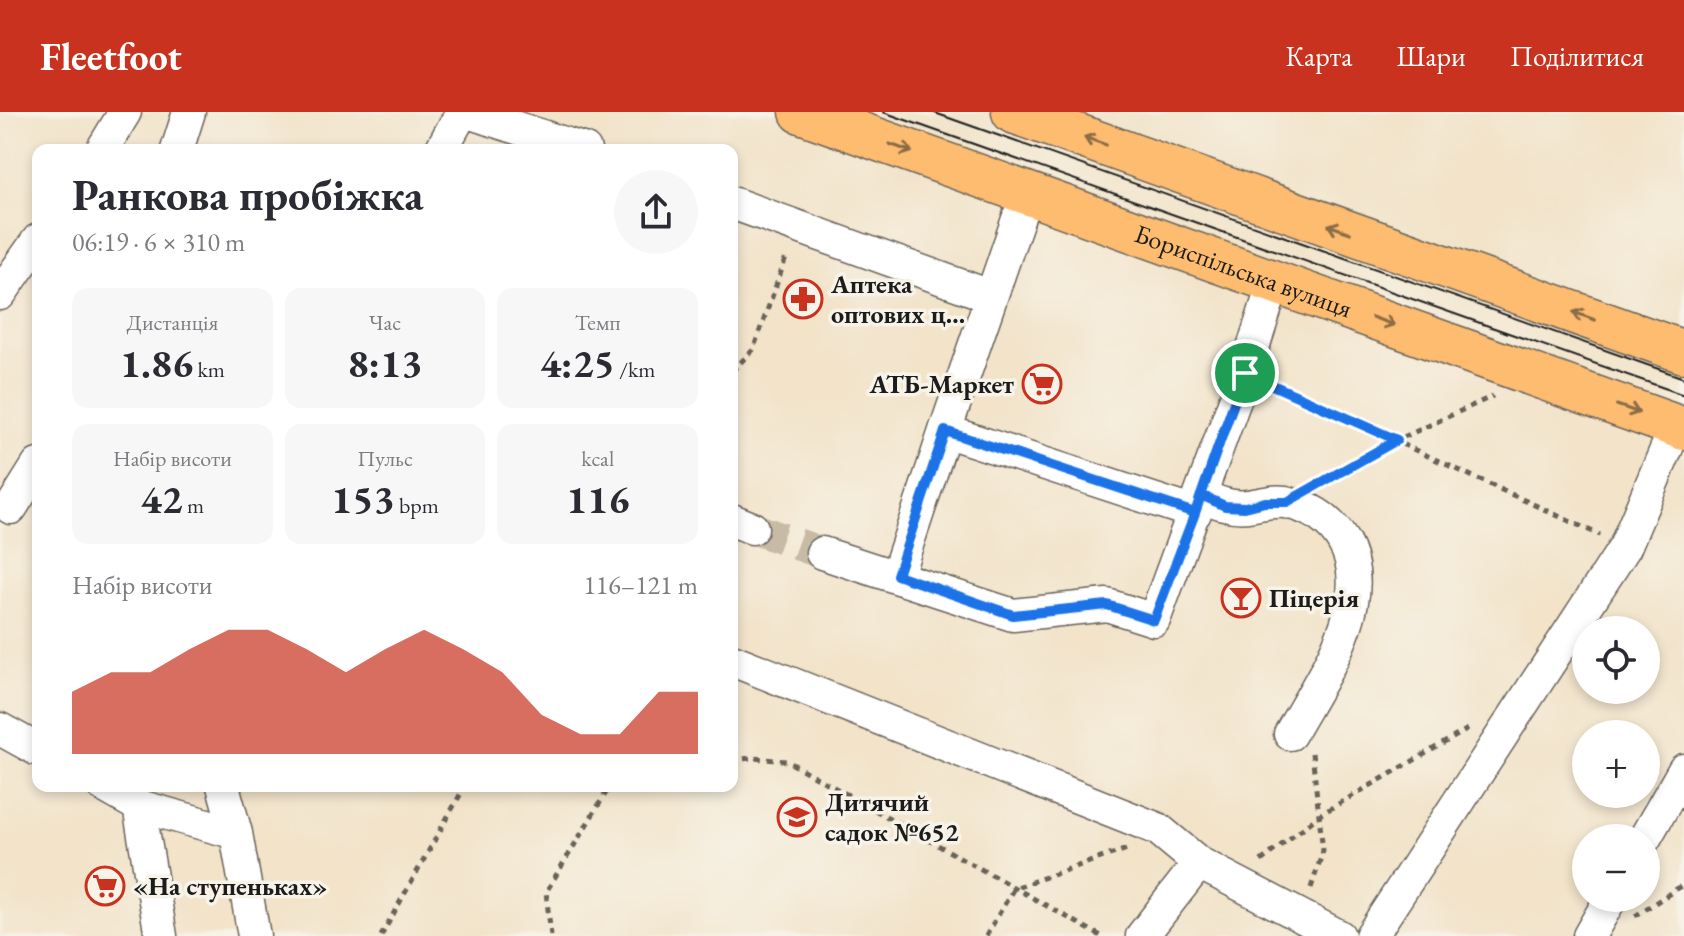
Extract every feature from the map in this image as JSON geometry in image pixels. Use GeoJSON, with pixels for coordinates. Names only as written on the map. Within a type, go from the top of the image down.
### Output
{"type":"FeatureCollection","features":[{"type":"Feature","properties":{"kind":"main road","name":"Бориспільська вулиця"},"geometry":{"type":"LineString","coordinates":[[801,112],[1680,427]]}},
{"type":"Feature","properties":{"kind":"main road"},"geometry":{"type":"LineString","coordinates":[[1013,112],[1684,352]]}},
{"type":"Feature","properties":{"kind":"street"},"geometry":{"type":"LineString","coordinates":[[106,144],[125,112]]}},
{"type":"Feature","properties":{"kind":"street"},"geometry":{"type":"LineString","coordinates":[[444,144],[462,112]]}},
{"type":"Feature","properties":{"kind":"street"},"geometry":{"type":"LineString","coordinates":[[468,112],[567,144]]}},
{"type":"Feature","properties":{"kind":"street"},"geometry":{"type":"LineString","coordinates":[[178,144],[185,113]]}},
{"type":"Feature","properties":{"kind":"street"},"geometry":{"type":"LineString","coordinates":[[897,575],[1027,193]]}},
{"type":"Feature","properties":{"kind":"street"},"geometry":{"type":"LineString","coordinates":[[738,205],[990,296]]}},
{"type":"Feature","properties":{"kind":"street"},"geometry":{"type":"LineString","coordinates":[[0,294],[32,249]]}},
{"type":"Feature","properties":{"kind":"street"},"geometry":{"type":"LineString","coordinates":[[822,553],[1013,615],[1107,605],[1154,620],[1245,373],[1274,282]]}},
{"type":"Feature","properties":{"kind":"street"},"geometry":{"type":"LineString","coordinates":[[1371,936],[1625,547],[1680,427]]}},
{"type":"Feature","properties":{"kind":"street"},"geometry":{"type":"LineString","coordinates":[[945,431],[1198,504],[1245,507],[1265,502],[1287,502],[1315,511],[1335,527],[1352,557],[1355,582],[1351,612],[1339,642],[1294,728]]}},
{"type":"Feature","properties":{"kind":"street"},"geometry":{"type":"LineString","coordinates":[[11,508],[32,475]]}},
{"type":"Feature","properties":{"kind":"street"},"geometry":{"type":"LineString","coordinates":[[738,662],[1158,829],[1199,863],[1339,936]]}},
{"type":"Feature","properties":{"kind":"street"},"geometry":{"type":"LineString","coordinates":[[0,729],[32,747]]}},
{"type":"Feature","properties":{"kind":"street"},"geometry":{"type":"LineString","coordinates":[[1653,824],[1684,770]]}},
{"type":"Feature","properties":{"kind":"street"},"geometry":{"type":"LineString","coordinates":[[114,792],[139,806],[236,833]]}},
{"type":"Feature","properties":{"kind":"street"},"geometry":{"type":"LineString","coordinates":[[225,792],[236,833],[254,936]]}},
{"type":"Feature","properties":{"kind":"street"},"geometry":{"type":"LineString","coordinates":[[139,806],[161,936]]}},
{"type":"Feature","properties":{"kind":"street"},"geometry":{"type":"LineString","coordinates":[[1142,936],[1199,863]]}},
{"type":"Feature","properties":{"kind":"street"},"geometry":{"type":"LineString","coordinates":[[1589,936],[1617,912]]}},
{"type":"Feature","properties":{"kind":"path"},"geometry":{"type":"LineString","coordinates":[[738,365],[753,350],[798,227]]}},
{"type":"Feature","properties":{"kind":"path"},"geometry":{"type":"LineString","coordinates":[[1245,373],[1625,547]]}},
{"type":"Feature","properties":{"kind":"path"},"geometry":{"type":"LineString","coordinates":[[1287,502],[1397,440],[1507,390]]}},
{"type":"Feature","properties":{"kind":"path"},"geometry":{"type":"LineString","coordinates":[[1236,882],[1321,814],[1472,727]]}},
{"type":"Feature","properties":{"kind":"path"},"geometry":{"type":"LineString","coordinates":[[1294,728],[1312,753],[1323,851],[1301,916]]}},
{"type":"Feature","properties":{"kind":"path"},"geometry":{"type":"LineString","coordinates":[[738,759],[787,761],[1101,936]]}},
{"type":"Feature","properties":{"kind":"path"},"geometry":{"type":"LineString","coordinates":[[381,936],[462,792]]}},
{"type":"Feature","properties":{"kind":"path"},"geometry":{"type":"LineString","coordinates":[[551,936],[546,892],[606,792]]}},
{"type":"Feature","properties":{"kind":"path"},"geometry":{"type":"LineString","coordinates":[[986,936],[1014,888],[1139,845]]}},
{"type":"Feature","properties":{"kind":"path"},"geometry":{"type":"LineString","coordinates":[[1660,893],[1684,884]]}},
{"type":"Feature","properties":{"kind":"tunnel"},"geometry":{"type":"LineString","coordinates":[[752,528],[822,553]]}},
{"type":"Feature","properties":{"kind":"tram line"},"geometry":{"type":"LineString","coordinates":[[883,112],[1684,395]]}},
{"type":"Feature","properties":{"kind":"tram line"},"geometry":{"type":"LineString","coordinates":[[932,112],[1684,378]]}},
{"type":"Feature","properties":{"kind":"place","name":"Аптека оптових ц..."},"geometry":{"type":"Point","coordinates":[803,299]}},
{"type":"Feature","properties":{"kind":"place","name":"АТБ-Маркет"},"geometry":{"type":"Point","coordinates":[1042,384]}},
{"type":"Feature","properties":{"kind":"place","name":"Піцерія"},"geometry":{"type":"Point","coordinates":[1241,598]}},
{"type":"Feature","properties":{"kind":"place","name":"Дитячий садок №652"},"geometry":{"type":"Point","coordinates":[797,817]}},
{"type":"Feature","properties":{"kind":"place","name":"«На ступеньках»"},"geometry":{"type":"Point","coordinates":[105,886]}},
{"type":"Feature","properties":{"kind":"route"},"geometry":{"type":"LineString","coordinates":[[1245,373],[1201,495],[1195,513],[1154,620],[1107,605],[1013,615],[897,575],[945,431],[1195,513],[1201,495],[1225,506],[1287,502],[1397,440],[1245,373]]}}]}
